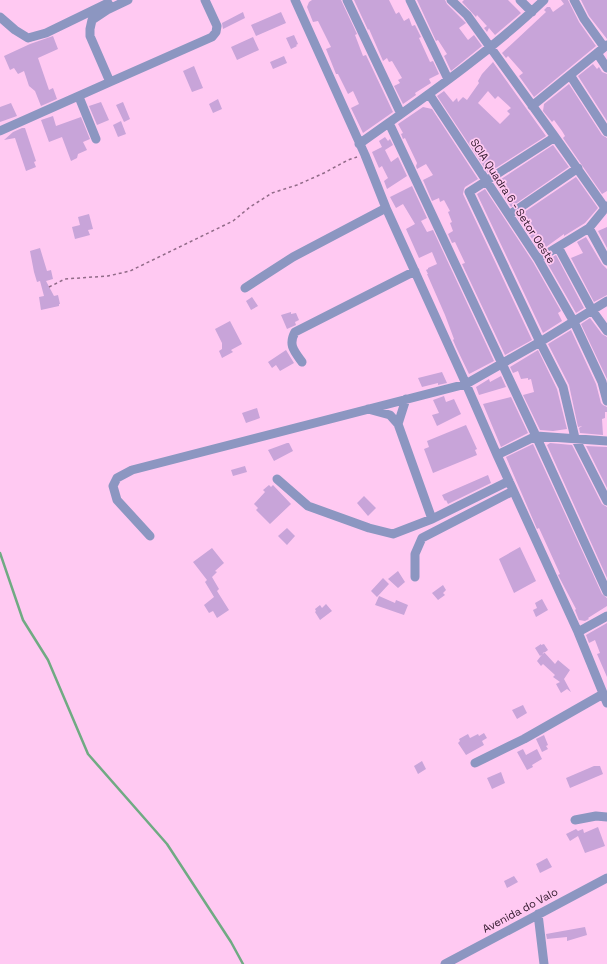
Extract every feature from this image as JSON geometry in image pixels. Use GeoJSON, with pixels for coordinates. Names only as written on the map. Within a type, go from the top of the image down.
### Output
{"type":"FeatureCollection","features":[{"type":"Feature","properties":{"kind":"street"},"geometry":{"type":"LineString","coordinates":[[0,17],[15,30],[28,38],[46,34],[115,0]]}},
{"type":"Feature","properties":{"kind":"street"},"geometry":{"type":"LineString","coordinates":[[110,82],[90,36],[90,29],[92,20],[107,10],[128,0]]}},
{"type":"Feature","properties":{"kind":"street"},"geometry":{"type":"LineString","coordinates":[[0,131],[212,37],[216,32],[217,26],[205,0]]}},
{"type":"Feature","properties":{"kind":"street"},"geometry":{"type":"LineString","coordinates":[[295,0],[365,155],[386,208],[466,384],[508,481],[578,632],[607,703]]}},
{"type":"Feature","properties":{"kind":"street"},"geometry":{"type":"LineString","coordinates":[[348,0],[401,114]]}},
{"type":"Feature","properties":{"kind":"street"},"geometry":{"type":"LineString","coordinates":[[410,0],[448,79]]}},
{"type":"Feature","properties":{"kind":"street"},"geometry":{"type":"LineString","coordinates":[[451,0],[467,15],[606,207],[589,228],[538,259]]}},
{"type":"Feature","properties":{"kind":"street"},"geometry":{"type":"LineString","coordinates":[[520,0],[532,12]]}},
{"type":"Feature","properties":{"kind":"street"},"geometry":{"type":"LineString","coordinates":[[359,144],[429,94],[490,47],[544,0]]}},
{"type":"Feature","properties":{"kind":"street"},"geometry":{"type":"LineString","coordinates":[[532,106],[606,46],[584,19],[574,0]]}},
{"type":"Feature","properties":{"kind":"street"},"geometry":{"type":"LineString","coordinates":[[597,53],[607,68]]}},
{"type":"Feature","properties":{"kind":"street"},"geometry":{"type":"LineString","coordinates":[[570,75],[607,132]]}},
{"type":"Feature","properties":{"kind":"street","name":"SCIA Quadra 6 - Setor Oeste"},"geometry":{"type":"LineString","coordinates":[[429,94],[485,181],[538,259],[574,322],[602,382],[607,401]]}},
{"type":"Feature","properties":{"kind":"street"},"geometry":{"type":"LineString","coordinates":[[79,97],[96,139]]}},
{"type":"Feature","properties":{"kind":"street"},"geometry":{"type":"LineString","coordinates":[[389,123],[536,436],[607,592]]}},
{"type":"Feature","properties":{"kind":"street"},"geometry":{"type":"LineString","coordinates":[[556,137],[469,192],[563,387],[575,438],[607,501]]}},
{"type":"Feature","properties":{"kind":"street"},"geometry":{"type":"LineString","coordinates":[[509,215],[578,168]]}},
{"type":"Feature","properties":{"kind":"street"},"geometry":{"type":"LineString","coordinates":[[245,288],[293,257],[386,208]]}},
{"type":"Feature","properties":{"kind":"street"},"geometry":{"type":"LineString","coordinates":[[589,228],[607,261]]}},
{"type":"Feature","properties":{"kind":"street"},"geometry":{"type":"LineString","coordinates":[[558,247],[592,310],[607,331]]}},
{"type":"Feature","properties":{"kind":"street"},"geometry":{"type":"LineString","coordinates":[[302,362],[293,349],[291,339],[295,332],[415,271]]}},
{"type":"Feature","properties":{"kind":"street"},"geometry":{"type":"LineString","coordinates":[[150,536],[117,500],[113,486],[117,478],[132,470],[466,384],[574,322],[607,301]]}},
{"type":"Feature","properties":{"kind":"street"},"geometry":{"type":"LineString","coordinates":[[398,424],[406,399]]}},
{"type":"Feature","properties":{"kind":"street"},"geometry":{"type":"LineString","coordinates":[[368,409],[390,415],[398,424],[432,519]]}},
{"type":"Feature","properties":{"kind":"street"},"geometry":{"type":"LineString","coordinates":[[497,455],[536,436],[607,441]]}},
{"type":"Feature","properties":{"kind":"street"},"geometry":{"type":"LineString","coordinates":[[277,479],[308,506],[375,530],[393,534],[432,519],[508,481]]}},
{"type":"Feature","properties":{"kind":"street"},"geometry":{"type":"LineString","coordinates":[[415,577],[415,554],[422,538],[513,491]]}},
{"type":"Feature","properties":{"kind":"street"},"geometry":{"type":"LineString","coordinates":[[578,632],[607,616]]}},
{"type":"Feature","properties":{"kind":"street"},"geometry":{"type":"LineString","coordinates":[[475,763],[524,739],[603,694]]}},
{"type":"Feature","properties":{"kind":"street"},"geometry":{"type":"LineString","coordinates":[[575,820],[596,816],[607,817]]}},
{"type":"Feature","properties":{"kind":"street","name":"Avenida do Valo"},"geometry":{"type":"LineString","coordinates":[[445,964],[607,878]]}},
{"type":"Feature","properties":{"kind":"street"},"geometry":{"type":"LineString","coordinates":[[538,914],[544,964]]}},
{"type":"Feature","properties":{"kind":"path"},"geometry":{"type":"LineString","coordinates":[[49,287],[65,279],[108,276],[130,271],[233,221],[250,207],[272,193],[297,185],[348,160],[365,155]]}},
{"type":"Feature","properties":{"kind":"building"},"geometry":{"type":"Polygon","coordinates":[[[312,0],[341,0],[357,34],[355,35],[363,56],[366,55],[393,112],[363,133],[351,108],[359,104],[353,91],[348,94],[338,74],[336,74],[326,49],[331,47],[318,21],[313,22],[307,7],[309,2],[312,0]]]}},
{"type":"Feature","properties":{"kind":"building"},"geometry":{"type":"Polygon","coordinates":[[[354,0],[389,0],[396,14],[399,12],[404,21],[409,18],[412,26],[415,25],[430,62],[433,61],[439,74],[429,79],[431,83],[415,93],[416,95],[403,104],[394,86],[400,83],[398,80],[402,78],[392,61],[389,62],[387,58],[383,61],[354,0]]]}},
{"type":"Feature","properties":{"kind":"building"},"geometry":{"type":"Polygon","coordinates":[[[417,0],[445,0],[447,4],[466,23],[459,28],[468,40],[474,35],[482,46],[451,71],[444,56],[447,54],[438,40],[436,41],[417,0]]]}},
{"type":"Feature","properties":{"kind":"building"},"geometry":{"type":"Polygon","coordinates":[[[464,0],[508,0],[521,13],[495,35],[489,28],[487,32],[484,28],[487,26],[462,2],[464,0]]]}},
{"type":"Feature","properties":{"kind":"building"},"geometry":{"type":"Polygon","coordinates":[[[561,0],[568,0],[579,22],[596,46],[534,97],[519,76],[523,73],[508,56],[506,58],[502,53],[546,12],[544,10],[547,7],[550,7],[553,12],[564,4],[561,0]]]}},
{"type":"Feature","properties":{"kind":"building"},"geometry":{"type":"Polygon","coordinates":[[[581,0],[607,0],[607,39],[589,16],[581,0]]]}},
{"type":"Feature","properties":{"kind":"building"},"geometry":{"type":"Polygon","coordinates":[[[243,12],[245,18],[223,29],[222,23],[243,12]]]}},
{"type":"Feature","properties":{"kind":"building"},"geometry":{"type":"Polygon","coordinates":[[[281,12],[286,23],[256,36],[251,25],[281,12]]]}},
{"type":"Feature","properties":{"kind":"building"},"geometry":{"type":"Polygon","coordinates":[[[294,35],[298,44],[291,49],[286,38],[294,35]]]}},
{"type":"Feature","properties":{"kind":"building"},"geometry":{"type":"Polygon","coordinates":[[[53,36],[58,49],[38,58],[49,90],[53,88],[57,99],[41,106],[35,91],[29,86],[24,71],[18,74],[14,68],[10,70],[4,56],[30,44],[53,36]]]}},
{"type":"Feature","properties":{"kind":"building"},"geometry":{"type":"Polygon","coordinates":[[[253,37],[259,50],[237,60],[231,47],[253,37]]]}},
{"type":"Feature","properties":{"kind":"building"},"geometry":{"type":"Polygon","coordinates":[[[284,56],[287,63],[273,69],[270,62],[284,56]]]}},
{"type":"Feature","properties":{"kind":"building"},"geometry":{"type":"Polygon","coordinates":[[[493,62],[546,136],[488,173],[437,96],[444,91],[453,102],[457,98],[458,102],[463,97],[467,100],[479,83],[478,81],[493,62]],[[488,91],[478,103],[500,124],[510,114],[507,111],[511,108],[498,96],[495,99],[488,91]]]}},
{"type":"Feature","properties":{"kind":"building"},"geometry":{"type":"Polygon","coordinates":[[[593,64],[597,69],[599,67],[602,72],[607,74],[607,121],[578,76],[593,64]]]}},
{"type":"Feature","properties":{"kind":"building"},"geometry":{"type":"Polygon","coordinates":[[[194,66],[203,88],[192,92],[183,71],[194,66]]]}},
{"type":"Feature","properties":{"kind":"building"},"geometry":{"type":"Polygon","coordinates":[[[569,84],[602,135],[607,138],[607,191],[602,194],[563,138],[565,136],[562,131],[554,120],[552,122],[543,111],[544,104],[569,84]]]}},
{"type":"Feature","properties":{"kind":"building"},"geometry":{"type":"Polygon","coordinates":[[[218,99],[222,109],[213,113],[209,104],[218,99]]]}},
{"type":"Feature","properties":{"kind":"building"},"geometry":{"type":"Polygon","coordinates":[[[101,102],[109,120],[97,125],[89,106],[101,102]]]}},
{"type":"Feature","properties":{"kind":"building"},"geometry":{"type":"Polygon","coordinates":[[[123,102],[130,119],[124,122],[116,105],[123,102]]]}},
{"type":"Feature","properties":{"kind":"building"},"geometry":{"type":"Polygon","coordinates":[[[11,103],[17,116],[0,122],[0,107],[11,103]]]}},
{"type":"Feature","properties":{"kind":"building"},"geometry":{"type":"Polygon","coordinates":[[[423,107],[432,109],[478,179],[465,187],[463,194],[532,340],[505,355],[462,264],[465,263],[455,242],[452,243],[448,234],[453,231],[450,223],[452,222],[448,212],[450,211],[444,200],[440,202],[439,198],[432,201],[423,180],[433,175],[426,164],[417,169],[417,163],[405,138],[403,139],[401,134],[403,133],[398,124],[423,107]]]}},
{"type":"Feature","properties":{"kind":"building"},"geometry":{"type":"Polygon","coordinates":[[[53,116],[56,126],[81,117],[90,139],[83,142],[87,150],[78,154],[77,158],[71,161],[62,137],[49,142],[41,120],[53,116]]]}},
{"type":"Feature","properties":{"kind":"building"},"geometry":{"type":"Polygon","coordinates":[[[121,121],[126,134],[118,137],[113,125],[121,121]]]}},
{"type":"Feature","properties":{"kind":"building"},"geometry":{"type":"Polygon","coordinates":[[[25,128],[36,161],[34,162],[36,167],[26,171],[15,138],[4,140],[13,132],[25,128]]]}},
{"type":"Feature","properties":{"kind":"building"},"geometry":{"type":"Polygon","coordinates":[[[385,137],[388,141],[390,139],[393,145],[385,150],[391,162],[398,157],[407,176],[387,189],[384,181],[388,178],[382,166],[379,168],[372,152],[382,147],[379,141],[385,137]]]}},
{"type":"Feature","properties":{"kind":"building"},"geometry":{"type":"Polygon","coordinates":[[[553,145],[569,167],[511,207],[495,183],[553,145]]]}},
{"type":"Feature","properties":{"kind":"building"},"geometry":{"type":"Polygon","coordinates":[[[576,177],[598,208],[585,223],[564,236],[564,234],[546,247],[543,243],[537,246],[517,217],[576,177]]]}},
{"type":"Feature","properties":{"kind":"building"},"geometry":{"type":"Polygon","coordinates":[[[412,186],[427,218],[421,221],[427,232],[433,230],[494,361],[469,374],[453,340],[454,339],[445,315],[427,274],[426,270],[428,268],[437,264],[432,252],[419,258],[406,229],[415,224],[403,204],[396,208],[390,197],[412,186]]]}},
{"type":"Feature","properties":{"kind":"building"},"geometry":{"type":"Polygon","coordinates":[[[485,189],[533,262],[561,311],[558,313],[562,321],[543,333],[477,194],[485,189]]]}},
{"type":"Feature","properties":{"kind":"building"},"geometry":{"type":"Polygon","coordinates":[[[89,214],[93,229],[88,230],[90,235],[75,239],[72,227],[80,225],[78,217],[89,214]]]}},
{"type":"Feature","properties":{"kind":"building"},"geometry":{"type":"Polygon","coordinates":[[[607,227],[607,248],[598,231],[607,227]]]}},
{"type":"Feature","properties":{"kind":"building"},"geometry":{"type":"Polygon","coordinates":[[[586,237],[602,264],[607,269],[607,295],[594,302],[571,258],[583,253],[577,242],[586,237]]]}},
{"type":"Feature","properties":{"kind":"building"},"geometry":{"type":"Polygon","coordinates":[[[40,248],[47,271],[51,270],[53,279],[46,281],[54,296],[58,295],[60,304],[59,306],[41,310],[39,297],[44,296],[40,281],[37,282],[30,251],[40,248]]]}},
{"type":"Feature","properties":{"kind":"building"},"geometry":{"type":"Polygon","coordinates":[[[556,255],[584,308],[576,313],[546,261],[556,255]]]}},
{"type":"Feature","properties":{"kind":"building"},"geometry":{"type":"Polygon","coordinates":[[[252,297],[258,306],[251,310],[246,301],[252,297]]]}},
{"type":"Feature","properties":{"kind":"building"},"geometry":{"type":"Polygon","coordinates":[[[291,312],[291,314],[296,313],[299,320],[295,322],[296,325],[287,329],[281,315],[291,312]]]}},
{"type":"Feature","properties":{"kind":"building"},"geometry":{"type":"Polygon","coordinates":[[[590,318],[602,334],[607,337],[607,379],[581,324],[590,318]]]}},
{"type":"Feature","properties":{"kind":"building"},"geometry":{"type":"Polygon","coordinates":[[[230,321],[242,344],[231,350],[233,352],[222,358],[219,351],[222,349],[222,343],[215,329],[230,321]]]}},
{"type":"Feature","properties":{"kind":"building"},"geometry":{"type":"Polygon","coordinates":[[[571,330],[596,384],[601,403],[607,407],[605,418],[602,419],[603,435],[580,433],[579,428],[582,426],[578,427],[569,385],[548,344],[571,330]]]}},
{"type":"Feature","properties":{"kind":"building"},"geometry":{"type":"Polygon","coordinates":[[[286,350],[294,363],[280,371],[276,365],[272,368],[268,362],[286,350]]]}},
{"type":"Feature","properties":{"kind":"building"},"geometry":{"type":"Polygon","coordinates":[[[538,350],[557,389],[567,429],[553,431],[540,430],[523,395],[534,392],[531,379],[521,379],[518,371],[513,373],[510,367],[538,350]]]}},
{"type":"Feature","properties":{"kind":"building"},"geometry":{"type":"Polygon","coordinates":[[[442,372],[447,383],[438,385],[438,383],[422,387],[418,378],[442,372]]]}},
{"type":"Feature","properties":{"kind":"building"},"geometry":{"type":"Polygon","coordinates":[[[501,376],[506,387],[479,395],[476,387],[489,379],[490,382],[501,376]]]}},
{"type":"Feature","properties":{"kind":"building"},"geometry":{"type":"Polygon","coordinates":[[[444,396],[446,402],[454,399],[461,414],[437,426],[432,415],[439,413],[433,400],[444,396]]]}},
{"type":"Feature","properties":{"kind":"building"},"geometry":{"type":"Polygon","coordinates":[[[511,397],[528,433],[501,447],[483,404],[511,397]]]}},
{"type":"Feature","properties":{"kind":"building"},"geometry":{"type":"Polygon","coordinates":[[[257,408],[260,418],[246,423],[242,413],[257,408]]]}},
{"type":"Feature","properties":{"kind":"building"},"geometry":{"type":"Polygon","coordinates":[[[466,425],[477,449],[475,450],[477,455],[433,473],[424,449],[429,447],[427,441],[466,425]]]}},
{"type":"Feature","properties":{"kind":"building"},"geometry":{"type":"Polygon","coordinates":[[[289,443],[293,451],[274,461],[268,450],[289,443]]]}},
{"type":"Feature","properties":{"kind":"building"},"geometry":{"type":"Polygon","coordinates":[[[550,443],[572,445],[602,504],[607,507],[607,578],[547,445],[550,443]]]}},
{"type":"Feature","properties":{"kind":"building"},"geometry":{"type":"Polygon","coordinates":[[[533,444],[602,594],[607,598],[607,606],[585,621],[579,620],[575,610],[576,609],[558,575],[560,574],[539,528],[537,529],[506,457],[533,444]]]}},
{"type":"Feature","properties":{"kind":"building"},"geometry":{"type":"Polygon","coordinates":[[[586,446],[607,447],[607,488],[586,446]]]}},
{"type":"Feature","properties":{"kind":"building"},"geometry":{"type":"Polygon","coordinates":[[[245,466],[247,472],[233,476],[231,470],[245,466]]]}},
{"type":"Feature","properties":{"kind":"building"},"geometry":{"type":"Polygon","coordinates":[[[488,475],[491,483],[448,504],[446,500],[445,501],[442,495],[488,475]]]}},
{"type":"Feature","properties":{"kind":"building"},"geometry":{"type":"Polygon","coordinates":[[[269,485],[271,487],[273,485],[291,504],[270,524],[256,510],[258,508],[254,504],[265,492],[263,490],[269,485]]]}},
{"type":"Feature","properties":{"kind":"building"},"geometry":{"type":"Polygon","coordinates":[[[364,496],[376,508],[368,516],[357,503],[364,496]]]}},
{"type":"Feature","properties":{"kind":"building"},"geometry":{"type":"Polygon","coordinates":[[[287,528],[295,536],[287,545],[278,536],[287,528]]]}},
{"type":"Feature","properties":{"kind":"building"},"geometry":{"type":"Polygon","coordinates":[[[520,547],[536,581],[514,593],[499,559],[520,547]]]}},
{"type":"Feature","properties":{"kind":"building"},"geometry":{"type":"Polygon","coordinates":[[[212,548],[224,563],[215,571],[217,572],[212,577],[219,589],[217,591],[229,610],[217,618],[213,611],[209,613],[204,605],[214,597],[205,582],[207,580],[193,562],[212,548]]]}},
{"type":"Feature","properties":{"kind":"building"},"geometry":{"type":"Polygon","coordinates":[[[398,571],[405,582],[398,588],[388,579],[398,571]]]}},
{"type":"Feature","properties":{"kind":"building"},"geometry":{"type":"Polygon","coordinates":[[[383,578],[389,584],[377,597],[371,591],[383,578]]]}},
{"type":"Feature","properties":{"kind":"building"},"geometry":{"type":"Polygon","coordinates":[[[443,585],[446,590],[443,593],[445,595],[438,600],[432,593],[443,585]]]}},
{"type":"Feature","properties":{"kind":"building"},"geometry":{"type":"Polygon","coordinates":[[[379,596],[395,603],[396,600],[408,605],[404,615],[375,605],[379,596]]]}},
{"type":"Feature","properties":{"kind":"building"},"geometry":{"type":"Polygon","coordinates":[[[542,599],[548,610],[536,617],[533,610],[537,608],[535,603],[542,599]]]}},
{"type":"Feature","properties":{"kind":"building"},"geometry":{"type":"Polygon","coordinates":[[[326,604],[332,611],[320,620],[315,612],[315,609],[320,605],[322,608],[326,604]]]}},
{"type":"Feature","properties":{"kind":"building"},"geometry":{"type":"Polygon","coordinates":[[[607,623],[607,677],[597,654],[600,653],[595,640],[589,643],[586,635],[607,623]]]}},
{"type":"Feature","properties":{"kind":"building"},"geometry":{"type":"Polygon","coordinates":[[[541,644],[544,644],[548,650],[540,656],[535,648],[541,644]]]}},
{"type":"Feature","properties":{"kind":"building"},"geometry":{"type":"Polygon","coordinates":[[[544,652],[555,664],[558,660],[570,670],[564,679],[571,692],[567,689],[561,693],[556,684],[560,682],[553,677],[555,675],[543,664],[541,666],[537,661],[544,652]]]}},
{"type":"Feature","properties":{"kind":"building"},"geometry":{"type":"Polygon","coordinates":[[[523,705],[527,713],[517,719],[512,710],[523,705]]]}},
{"type":"Feature","properties":{"kind":"building"},"geometry":{"type":"Polygon","coordinates":[[[484,733],[487,738],[482,741],[484,745],[466,755],[458,743],[460,741],[459,739],[468,734],[470,738],[484,733]]]}},
{"type":"Feature","properties":{"kind":"building"},"geometry":{"type":"Polygon","coordinates":[[[544,735],[548,749],[542,752],[536,739],[544,735]]]}},
{"type":"Feature","properties":{"kind":"building"},"geometry":{"type":"Polygon","coordinates":[[[523,749],[526,755],[537,749],[542,759],[527,770],[517,752],[523,749]]]}},
{"type":"Feature","properties":{"kind":"building"},"geometry":{"type":"Polygon","coordinates":[[[422,761],[426,769],[418,774],[414,766],[422,761]]]}},
{"type":"Feature","properties":{"kind":"building"},"geometry":{"type":"Polygon","coordinates":[[[594,766],[600,766],[603,774],[570,788],[566,778],[594,766]]]}},
{"type":"Feature","properties":{"kind":"building"},"geometry":{"type":"Polygon","coordinates":[[[501,772],[505,783],[492,789],[487,778],[501,772]]]}},
{"type":"Feature","properties":{"kind":"building"},"geometry":{"type":"Polygon","coordinates":[[[598,827],[605,846],[585,853],[578,836],[570,841],[566,834],[576,829],[578,831],[583,829],[584,833],[598,827]]]}},
{"type":"Feature","properties":{"kind":"building"},"geometry":{"type":"Polygon","coordinates":[[[547,858],[552,867],[540,873],[536,864],[547,858]]]}},
{"type":"Feature","properties":{"kind":"building"},"geometry":{"type":"Polygon","coordinates":[[[514,876],[518,882],[507,888],[504,881],[514,876]]]}},
{"type":"Feature","properties":{"kind":"building"},"geometry":{"type":"Polygon","coordinates":[[[585,927],[587,935],[567,941],[567,937],[547,939],[546,934],[585,927]]]}},
{"type":"Feature","properties":{"kind":"waterway"},"geometry":{"type":"LineString","coordinates":[[0,553],[23,620],[48,660],[88,754],[167,844],[231,942],[243,964]]}}]}
